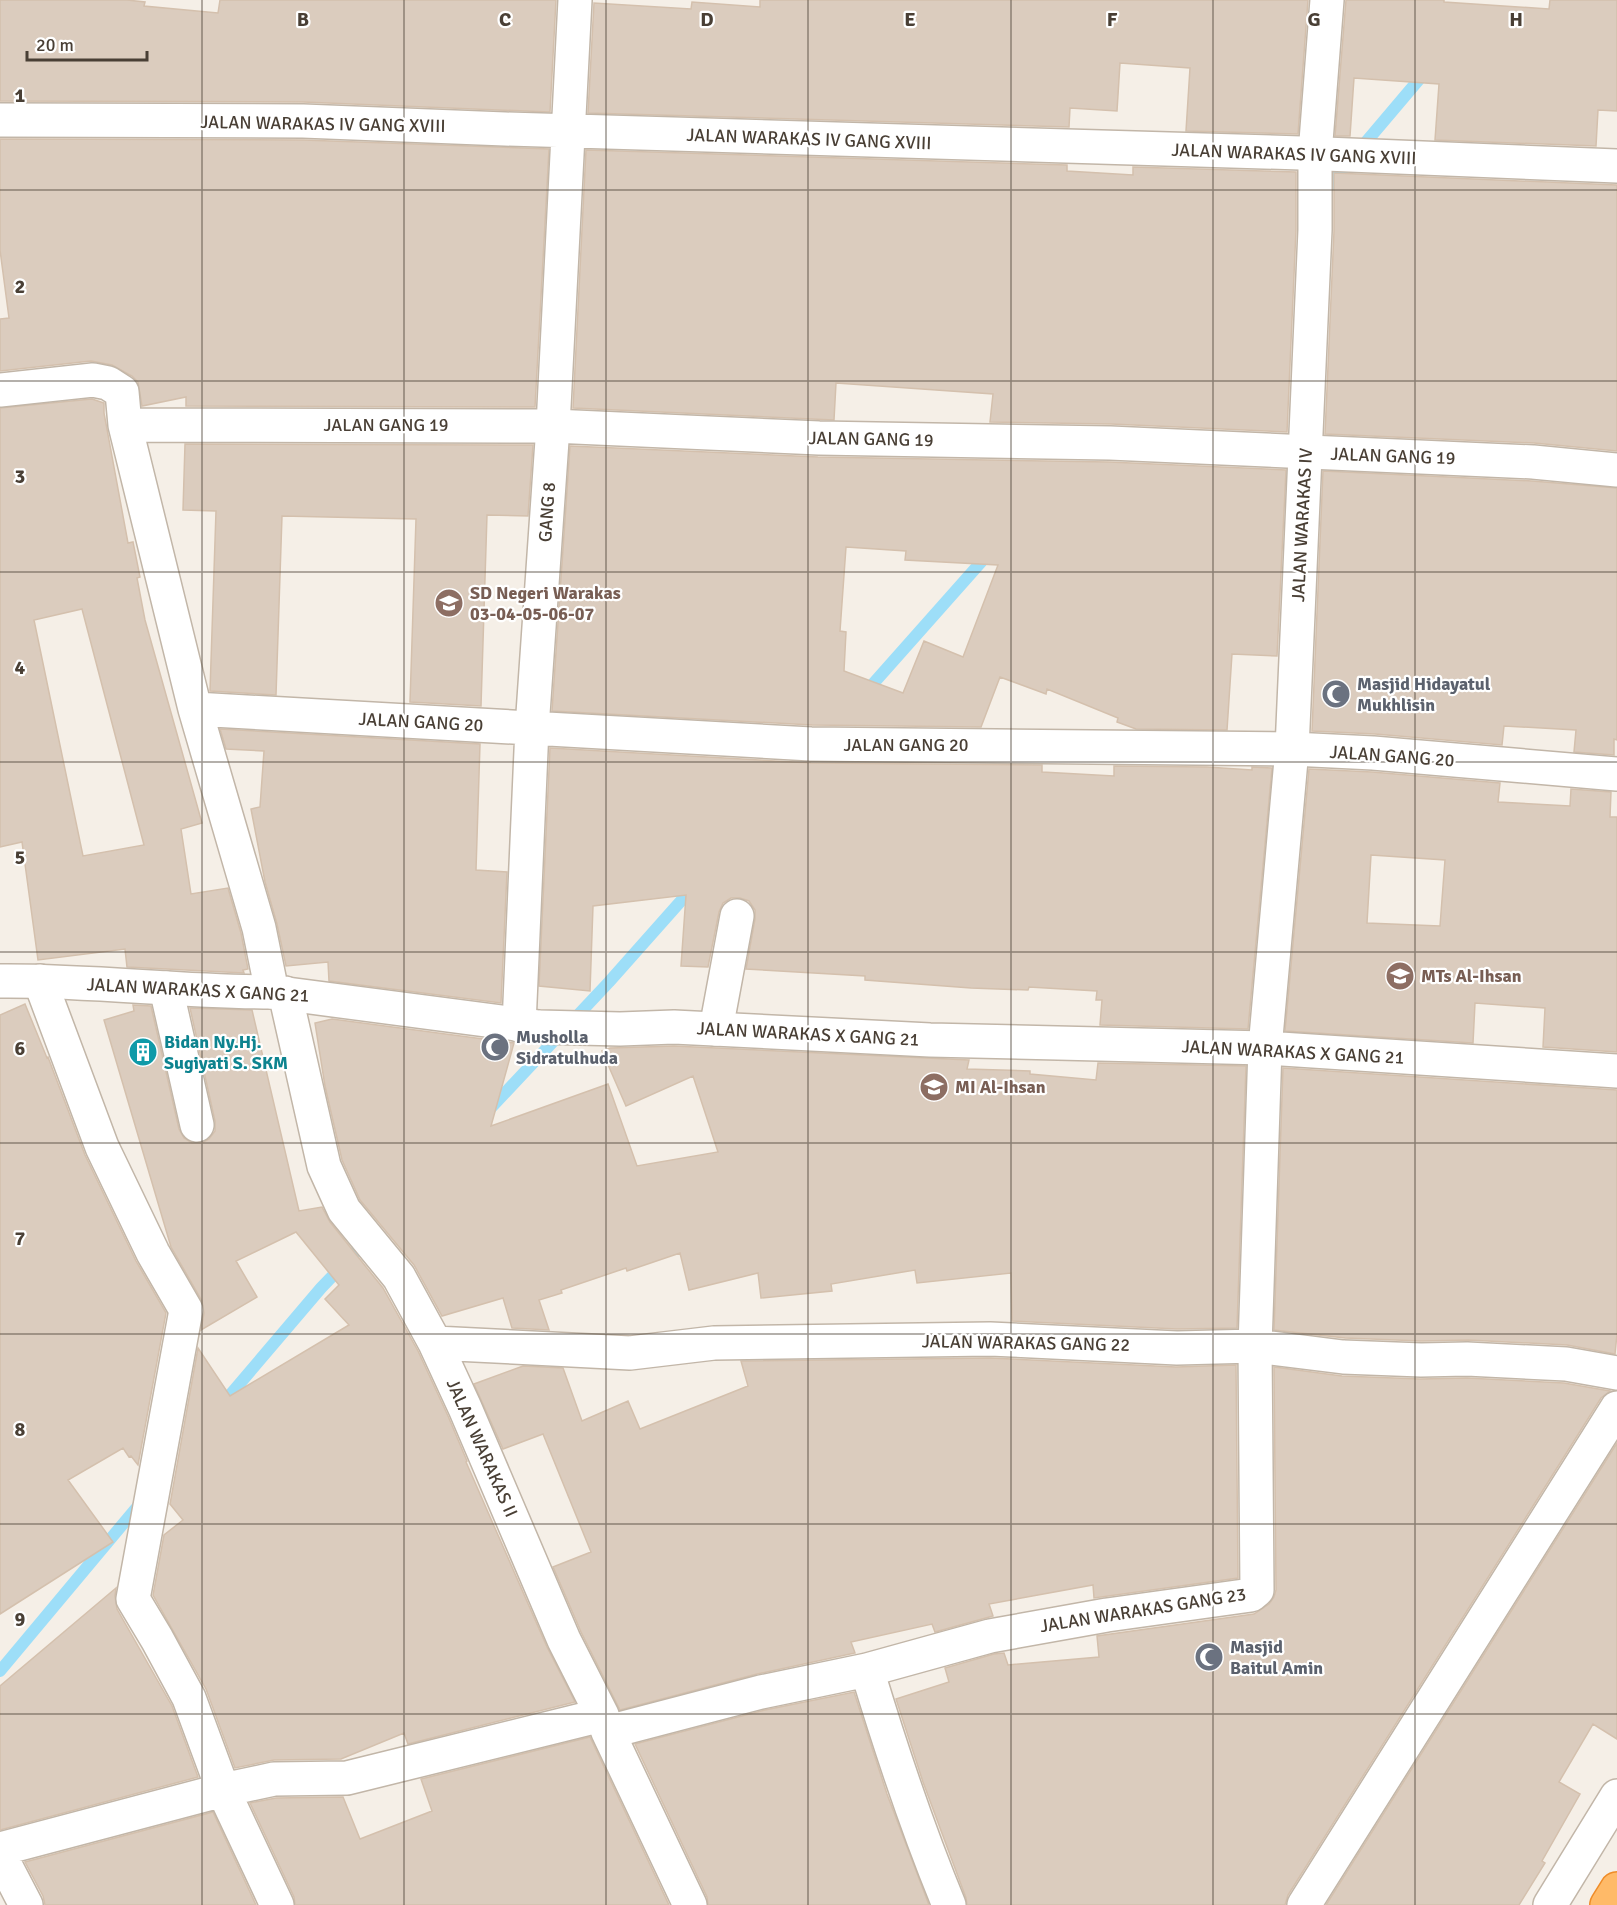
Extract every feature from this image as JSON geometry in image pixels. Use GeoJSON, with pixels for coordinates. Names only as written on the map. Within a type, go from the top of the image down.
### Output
{"type":"FeatureCollection","features":[{"type":"Feature","properties":{"kind":"highway"},"geometry":{"type":"LineString","coordinates":[[1607,1905],[1617,1889]]}},
{"type":"Feature","properties":{"kind":"street","name":"GANG 8"},"geometry":{"type":"LineString","coordinates":[[519,1025],[532,728],[553,426],[575,0]]}},
{"type":"Feature","properties":{"kind":"street","name":"JALAN WARAKAS IV"},"geometry":{"type":"LineString","coordinates":[[1264,1048],[1292,749],[1315,230],[1330,161],[1328,0]]}},
{"type":"Feature","properties":{"kind":"street","name":"JALAN WARAKAS IV GANG XVIII"},"geometry":{"type":"LineString","coordinates":[[0,120],[303,122],[1330,161],[1617,166]]}},
{"type":"Feature","properties":{"kind":"street","name":"JALAN WARAKAS II"},"geometry":{"type":"LineString","coordinates":[[0,390],[93,380],[108,383],[122,392],[125,425],[195,709],[278,993],[324,1166],[344,1210],[399,1277],[435,1342],[564,1640],[690,1905]]}},
{"type":"Feature","properties":{"kind":"street","name":"JALAN GANG 19"},"geometry":{"type":"LineString","coordinates":[[125,425],[553,426],[819,438],[1064,442],[1306,452],[1533,462],[1617,470]]}},
{"type":"Feature","properties":{"kind":"street","name":"JALAN GANG 20"},"geometry":{"type":"LineString","coordinates":[[195,709],[811,744],[1292,749],[1373,753],[1617,774]]}},
{"type":"Feature","properties":{"kind":"street"},"geometry":{"type":"LineString","coordinates":[[716,1029],[737,916]]}},
{"type":"Feature","properties":{"kind":"street","name":"JALAN WARAKAS X GANG 21"},"geometry":{"type":"LineString","coordinates":[[0,981],[278,993],[519,1025],[559,1028],[674,1027],[930,1040],[1264,1048],[1617,1071]]}},
{"type":"Feature","properties":{"kind":"street"},"geometry":{"type":"LineString","coordinates":[[40,981],[102,1147],[153,1253],[186,1310],[133,1599],[189,1698],[223,1790],[277,1905]]}},
{"type":"Feature","properties":{"kind":"street"},"geometry":{"type":"LineString","coordinates":[[166,988],[197,1125]]}},
{"type":"Feature","properties":{"kind":"street","name":"JALAN WARAKAS GANG 23"},"geometry":{"type":"LineString","coordinates":[[2,1861],[223,1790],[274,1779],[347,1778],[867,1670],[990,1636],[1107,1615],[1251,1595],[1257,1590],[1255,1347],[1264,1048]]}},
{"type":"Feature","properties":{"kind":"street","name":"JALAN WARAKAS GANG 22"},"geometry":{"type":"LineString","coordinates":[[435,1342],[630,1353],[714,1343],[990,1339],[1177,1348],[1255,1347],[1343,1357],[1467,1359],[1566,1364],[1617,1373]]}},
{"type":"Feature","properties":{"kind":"street"},"geometry":{"type":"LineString","coordinates":[[1304,1905],[1617,1408]]}},
{"type":"Feature","properties":{"kind":"street"},"geometry":{"type":"LineString","coordinates":[[867,1670],[886,1733],[949,1905]]}},
{"type":"Feature","properties":{"kind":"street"},"geometry":{"type":"LineString","coordinates":[[1550,1905],[1617,1796]]}},
{"type":"Feature","properties":{"kind":"street"},"geometry":{"type":"LineString","coordinates":[[2,1861],[26,1905]]}},
{"type":"Feature","properties":{"kind":"building"},"geometry":{"type":"Polygon","coordinates":[[[0,0],[127,0],[145,2],[144,6],[218,13],[220,0],[556,0],[550,112],[303,102],[0,101],[0,0]]]}},
{"type":"Feature","properties":{"kind":"building"},"geometry":{"type":"Polygon","coordinates":[[[760,0],[1308,0],[1298,134],[1186,131],[1190,68],[1120,63],[1117,111],[1070,108],[1069,127],[588,113],[594,3],[691,9],[692,2],[760,7],[760,0]]]}},
{"type":"Feature","properties":{"kind":"building"},"geometry":{"type":"Polygon","coordinates":[[[1346,0],[1444,0],[1444,2],[1549,9],[1550,0],[1617,0],[1617,111],[1598,110],[1596,146],[1435,140],[1439,84],[1354,78],[1350,136],[1335,136],[1346,0]]]}},
{"type":"Feature","properties":{"kind":"building"},"geometry":{"type":"Polygon","coordinates":[[[0,139],[303,140],[549,149],[535,407],[186,406],[186,397],[142,406],[138,382],[112,365],[91,361],[0,371],[0,319],[9,318],[0,250],[0,139]]]}},
{"type":"Feature","properties":{"kind":"building"},"geometry":{"type":"Polygon","coordinates":[[[586,150],[1067,165],[1067,171],[1133,175],[1133,167],[1296,172],[1296,230],[1287,432],[1111,424],[990,422],[993,394],[836,383],[834,420],[573,408],[586,150]]]}},
{"type":"Feature","properties":{"kind":"building"},"geometry":{"type":"Polygon","coordinates":[[[1334,173],[1617,185],[1617,451],[1534,443],[1325,434],[1334,231],[1334,173]]]}},
{"type":"Feature","properties":{"kind":"building"},"geometry":{"type":"Polygon","coordinates":[[[92,399],[104,403],[128,543],[133,542],[140,577],[137,578],[145,620],[202,823],[181,829],[191,894],[228,888],[241,933],[248,969],[243,970],[244,973],[127,967],[125,949],[38,960],[22,842],[0,847],[0,408],[92,399]],[[82,609],[34,620],[83,856],[144,845],[82,609]]]}},
{"type":"Feature","properties":{"kind":"building","name":"SD Negeri Warakas 03-04-05-06-07"},"geometry":{"type":"Polygon","coordinates":[[[185,444],[533,445],[528,516],[487,515],[481,706],[410,702],[416,519],[282,516],[276,695],[210,691],[216,511],[183,510],[185,444]]]}},
{"type":"Feature","properties":{"kind":"building"},"geometry":{"type":"Polygon","coordinates":[[[570,446],[818,457],[1109,462],[1286,470],[1277,656],[1232,654],[1227,730],[1136,729],[1117,722],[1118,718],[1047,689],[1046,694],[1000,677],[981,727],[812,725],[552,711],[570,446]],[[846,547],[840,631],[846,632],[844,671],[903,693],[924,641],[963,657],[998,565],[905,560],[906,551],[846,547]]]}},
{"type":"Feature","properties":{"kind":"building"},"geometry":{"type":"Polygon","coordinates":[[[1323,471],[1532,481],[1617,488],[1617,740],[1614,739],[1614,755],[1574,752],[1576,730],[1504,726],[1502,745],[1312,731],[1323,471]]]}},
{"type":"Feature","properties":{"kind":"building"},"geometry":{"type":"Polygon","coordinates":[[[220,729],[480,744],[476,870],[507,872],[501,1003],[329,981],[328,962],[286,966],[265,882],[251,809],[260,807],[264,751],[226,749],[220,729]]]}},
{"type":"Feature","properties":{"kind":"building"},"geometry":{"type":"Polygon","coordinates":[[[550,748],[811,763],[1042,765],[1042,772],[1114,776],[1114,766],[1252,770],[1252,767],[1272,768],[1248,1029],[1100,1025],[1102,1000],[1096,1000],[1097,991],[1029,987],[1028,990],[971,988],[865,980],[865,976],[746,969],[755,910],[749,901],[740,898],[731,898],[723,903],[719,912],[708,967],[681,966],[686,895],[593,906],[590,991],[539,986],[550,748]]]}},
{"type":"Feature","properties":{"kind":"building"},"geometry":{"type":"Polygon","coordinates":[[[1309,769],[1500,783],[1498,802],[1570,806],[1571,789],[1611,792],[1610,817],[1617,817],[1617,1052],[1543,1047],[1545,1008],[1475,1003],[1473,1043],[1285,1031],[1309,769]],[[1371,855],[1367,923],[1440,926],[1445,860],[1371,855]]]}},
{"type":"Feature","properties":{"kind":"building"},"geometry":{"type":"Polygon","coordinates":[[[25,1004],[48,1057],[85,1155],[136,1261],[166,1313],[138,1465],[123,1448],[68,1480],[113,1542],[0,1614],[0,1015],[25,1004]]]}},
{"type":"Feature","properties":{"kind":"building"},"geometry":{"type":"Polygon","coordinates":[[[133,1005],[151,1006],[179,1129],[184,1138],[192,1143],[202,1143],[209,1139],[215,1131],[215,1121],[190,1008],[252,1010],[299,1211],[322,1207],[330,1222],[383,1288],[418,1351],[547,1647],[575,1702],[408,1744],[404,1733],[341,1759],[274,1760],[235,1768],[206,1689],[153,1595],[164,1535],[183,1520],[170,1504],[198,1348],[230,1396],[349,1325],[325,1299],[339,1285],[296,1232],[236,1261],[257,1297],[201,1330],[204,1313],[202,1301],[171,1247],[104,1020],[134,1011],[133,1005]]]}},
{"type":"Feature","properties":{"kind":"building"},"geometry":{"type":"Polygon","coordinates":[[[332,1019],[514,1043],[491,1126],[608,1084],[637,1166],[718,1152],[693,1076],[626,1106],[602,1051],[610,1048],[674,1046],[969,1060],[967,1069],[1030,1071],[1030,1074],[1096,1080],[1098,1063],[1246,1066],[1237,1328],[1177,1329],[1012,1321],[1011,1273],[917,1283],[915,1270],[831,1284],[832,1291],[761,1298],[758,1273],[689,1290],[680,1253],[627,1271],[626,1268],[539,1300],[549,1330],[512,1328],[503,1298],[442,1316],[414,1265],[360,1200],[342,1160],[325,1086],[315,1023],[332,1019]]]}},
{"type":"Feature","properties":{"kind":"building"},"geometry":{"type":"Polygon","coordinates":[[[1283,1068],[1617,1090],[1617,1334],[1615,1354],[1567,1345],[1468,1340],[1345,1338],[1274,1330],[1283,1068]]]}},
{"type":"Feature","properties":{"kind":"building"},"geometry":{"type":"Polygon","coordinates":[[[990,1358],[1176,1367],[1236,1365],[1238,1578],[1094,1598],[1093,1585],[989,1604],[993,1616],[935,1632],[932,1624],[851,1642],[855,1653],[757,1674],[620,1710],[581,1632],[553,1567],[591,1552],[543,1434],[503,1449],[474,1384],[523,1366],[563,1368],[582,1421],[628,1401],[640,1429],[748,1386],[741,1361],[990,1358]]]}},
{"type":"Feature","properties":{"kind":"building"},"geometry":{"type":"Polygon","coordinates":[[[1274,1367],[1342,1376],[1467,1378],[1564,1383],[1610,1391],[1601,1398],[1288,1895],[1285,1905],[967,1905],[896,1699],[949,1682],[945,1668],[994,1654],[1004,1653],[1008,1665],[1099,1657],[1097,1636],[1254,1614],[1269,1604],[1276,1590],[1274,1367]]]}},
{"type":"Feature","properties":{"kind":"building"},"geometry":{"type":"Polygon","coordinates":[[[1617,1443],[1617,1739],[1593,1724],[1559,1782],[1580,1794],[1542,1861],[1545,1863],[1519,1905],[1326,1905],[1617,1443]]]}},
{"type":"Feature","properties":{"kind":"building"},"geometry":{"type":"Polygon","coordinates":[[[116,1588],[117,1609],[172,1706],[198,1777],[0,1830],[0,1686],[116,1588]]]}},
{"type":"Feature","properties":{"kind":"building"},"geometry":{"type":"Polygon","coordinates":[[[854,1692],[887,1794],[929,1905],[708,1905],[707,1897],[635,1744],[765,1710],[854,1692]]]}},
{"type":"Feature","properties":{"kind":"building"},"geometry":{"type":"Polygon","coordinates":[[[590,1737],[669,1905],[295,1905],[294,1897],[250,1803],[276,1798],[343,1797],[360,1839],[432,1811],[421,1779],[590,1737]]]}},
{"type":"Feature","properties":{"kind":"building"},"geometry":{"type":"Polygon","coordinates":[[[213,1812],[256,1905],[45,1905],[43,1896],[25,1862],[213,1812]]]}},
{"type":"Feature","properties":{"kind":"waterway"},"geometry":{"type":"LineString","coordinates":[[1322,194],[1427,70]]}},
{"type":"Feature","properties":{"kind":"waterway"},"geometry":{"type":"LineString","coordinates":[[864,694],[990,552]]}},
{"type":"Feature","properties":{"kind":"waterway"},"geometry":{"type":"LineString","coordinates":[[489,1110],[609,982],[696,884]]}},
{"type":"Feature","properties":{"kind":"waterway"},"geometry":{"type":"LineString","coordinates":[[219,1408],[321,1288],[368,1239]]}},
{"type":"Feature","properties":{"kind":"waterway"},"geometry":{"type":"LineString","coordinates":[[0,1671],[143,1500]]}},
{"type":"Feature","properties":{"kind":"place","name":"SD Negeri Warakas 03-04-05-06-07"},"geometry":{"type":"Point","coordinates":[449,603]}},
{"type":"Feature","properties":{"kind":"place","name":"Masjid Hidayatul Mukhlisin"},"geometry":{"type":"Point","coordinates":[1336,694]}},
{"type":"Feature","properties":{"kind":"place","name":"MTs Al-Ihsan"},"geometry":{"type":"Point","coordinates":[1400,976]}},
{"type":"Feature","properties":{"kind":"place","name":"Musholla Sidratulhuda"},"geometry":{"type":"Point","coordinates":[495,1047]}},
{"type":"Feature","properties":{"kind":"place","name":"Bidan Ny.Hj. Sugiyati S. SKM"},"geometry":{"type":"Point","coordinates":[143,1052]}},
{"type":"Feature","properties":{"kind":"place","name":"MI Al-Ihsan"},"geometry":{"type":"Point","coordinates":[934,1087]}},
{"type":"Feature","properties":{"kind":"place","name":"Masjid Baitul Amin"},"geometry":{"type":"Point","coordinates":[1209,1657]}}]}
